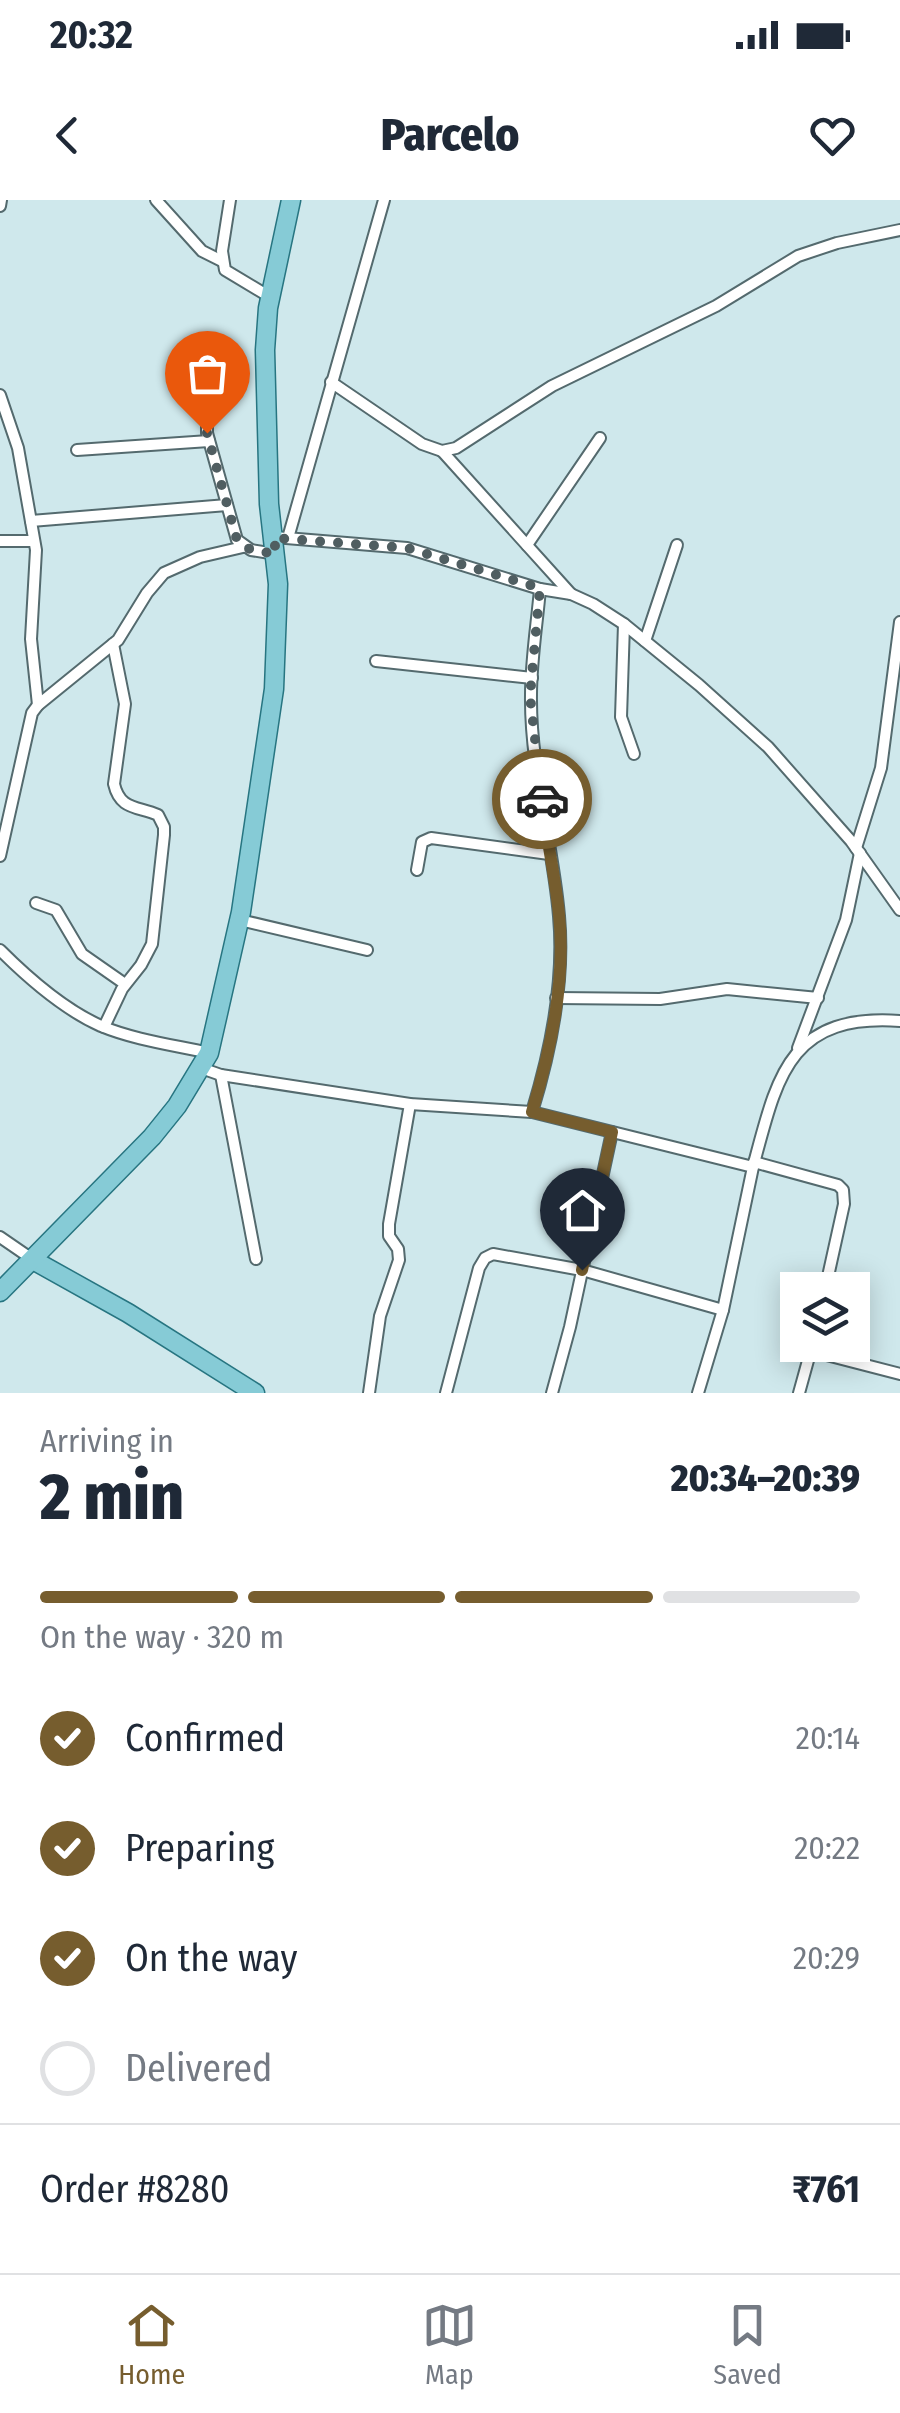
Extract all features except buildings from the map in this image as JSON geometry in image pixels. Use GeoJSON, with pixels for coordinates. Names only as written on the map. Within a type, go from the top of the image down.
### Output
{"type":"FeatureCollection","features":[{"type":"Feature","properties":{"kind":"main road"},"geometry":{"type":"LineString","coordinates":[[0,1292],[152,1137],[205,1061],[240,920],[274,689],[279,543],[269,504],[265,350],[270,298],[290,200]]}},
{"type":"Feature","properties":{"kind":"main road"},"geometry":{"type":"LineString","coordinates":[[34,1260],[128,1312],[255,1393]]}},
{"type":"Feature","properties":{"kind":"street"},"geometry":{"type":"LineString","coordinates":[[156,200],[202,251],[222,261],[232,276],[270,298]]}},
{"type":"Feature","properties":{"kind":"street"},"geometry":{"type":"LineString","coordinates":[[222,261],[230,200]]}},
{"type":"Feature","properties":{"kind":"street"},"geometry":{"type":"LineString","coordinates":[[279,543],[384,200]]}},
{"type":"Feature","properties":{"kind":"street"},"geometry":{"type":"LineString","coordinates":[[442,451],[456,448],[552,386],[716,306],[798,256],[900,230]]}},
{"type":"Feature","properties":{"kind":"street"},"geometry":{"type":"LineString","coordinates":[[207,340],[209,441],[237,540],[243,547]]}},
{"type":"Feature","properties":{"kind":"street"},"geometry":{"type":"LineString","coordinates":[[331,382],[422,444],[442,451],[572,594],[624,624],[768,747],[858,850],[900,910]]}},
{"type":"Feature","properties":{"kind":"street"},"geometry":{"type":"LineString","coordinates":[[0,395],[18,448],[32,521],[36,566],[32,639],[38,705]]}},
{"type":"Feature","properties":{"kind":"street"},"geometry":{"type":"LineString","coordinates":[[528,545],[600,438]]}},
{"type":"Feature","properties":{"kind":"street"},"geometry":{"type":"LineString","coordinates":[[76,450],[209,441]]}},
{"type":"Feature","properties":{"kind":"street"},"geometry":{"type":"LineString","coordinates":[[32,521],[227,505]]}},
{"type":"Feature","properties":{"kind":"street"},"geometry":{"type":"LineString","coordinates":[[0,541],[34,541]]}},
{"type":"Feature","properties":{"kind":"street"},"geometry":{"type":"LineString","coordinates":[[0,856],[32,713],[113,644],[164,574],[190,560],[279,543],[407,548],[572,594]]}},
{"type":"Feature","properties":{"kind":"street"},"geometry":{"type":"LineString","coordinates":[[645,641],[677,545]]}},
{"type":"Feature","properties":{"kind":"street"},"geometry":{"type":"LineString","coordinates":[[532,1112],[546,1066],[556,998],[560,916],[532,714],[540,588]]}},
{"type":"Feature","properties":{"kind":"street"},"geometry":{"type":"LineString","coordinates":[[698,1393],[723,1310],[769,1105],[798,1049],[846,920],[858,850],[881,768],[900,622]]}},
{"type":"Feature","properties":{"kind":"street"},"geometry":{"type":"LineString","coordinates":[[624,624],[621,718],[634,754]]}},
{"type":"Feature","properties":{"kind":"street"},"geometry":{"type":"LineString","coordinates":[[104,1027],[125,984],[152,944],[164,826],[158,815],[126,806],[116,794],[125,704],[113,644]]}},
{"type":"Feature","properties":{"kind":"street"},"geometry":{"type":"LineString","coordinates":[[376,661],[532,678]]}},
{"type":"Feature","properties":{"kind":"street"},"geometry":{"type":"LineString","coordinates":[[417,870],[422,842],[431,838],[549,854]]}},
{"type":"Feature","properties":{"kind":"street"},"geometry":{"type":"LineString","coordinates":[[36,903],[56,910],[82,954],[125,984]]}},
{"type":"Feature","properties":{"kind":"street"},"geometry":{"type":"LineString","coordinates":[[240,920],[367,950]]}},
{"type":"Feature","properties":{"kind":"street"},"geometry":{"type":"LineString","coordinates":[[0,950],[32,979],[104,1027],[205,1061],[221,1075],[410,1104],[532,1112],[838,1184],[843,1190],[844,1204],[829,1272]]}},
{"type":"Feature","properties":{"kind":"street"},"geometry":{"type":"LineString","coordinates":[[556,998],[660,1000],[727,989],[818,998]]}},
{"type":"Feature","properties":{"kind":"street"},"geometry":{"type":"LineString","coordinates":[[798,1049],[828,1032],[860,1022],[900,1022]]}},
{"type":"Feature","properties":{"kind":"street"},"geometry":{"type":"LineString","coordinates":[[221,1075],[256,1259]]}},
{"type":"Feature","properties":{"kind":"street"},"geometry":{"type":"LineString","coordinates":[[369,1393],[380,1316],[399,1260],[398,1249],[389,1236],[389,1224],[410,1104]]}},
{"type":"Feature","properties":{"kind":"street"},"geometry":{"type":"LineString","coordinates":[[552,1393],[612,1132]]}},
{"type":"Feature","properties":{"kind":"street"},"geometry":{"type":"LineString","coordinates":[[0,1238],[34,1260]]}},
{"type":"Feature","properties":{"kind":"street"},"geometry":{"type":"LineString","coordinates":[[446,1393],[478,1268],[485,1258],[501,1254],[582,1270],[723,1310]]}},
{"type":"Feature","properties":{"kind":"street"},"geometry":{"type":"LineString","coordinates":[[799,1393],[808,1362]]}},
{"type":"Feature","properties":{"kind":"street"},"geometry":{"type":"LineString","coordinates":[[859,1362],[900,1374]]}},
{"type":"Feature","properties":{"kind":"way so far"},"geometry":{"type":"LineString","coordinates":[[207,433],[237,540],[243,547],[276,554],[274,538],[313,538],[407,548],[540,588],[530,696],[542,799]]}},
{"type":"Feature","properties":{"kind":"route"},"geometry":{"type":"LineString","coordinates":[[542,799],[560,916],[559,978],[546,1066],[532,1112],[612,1132],[582,1270]]}}]}
